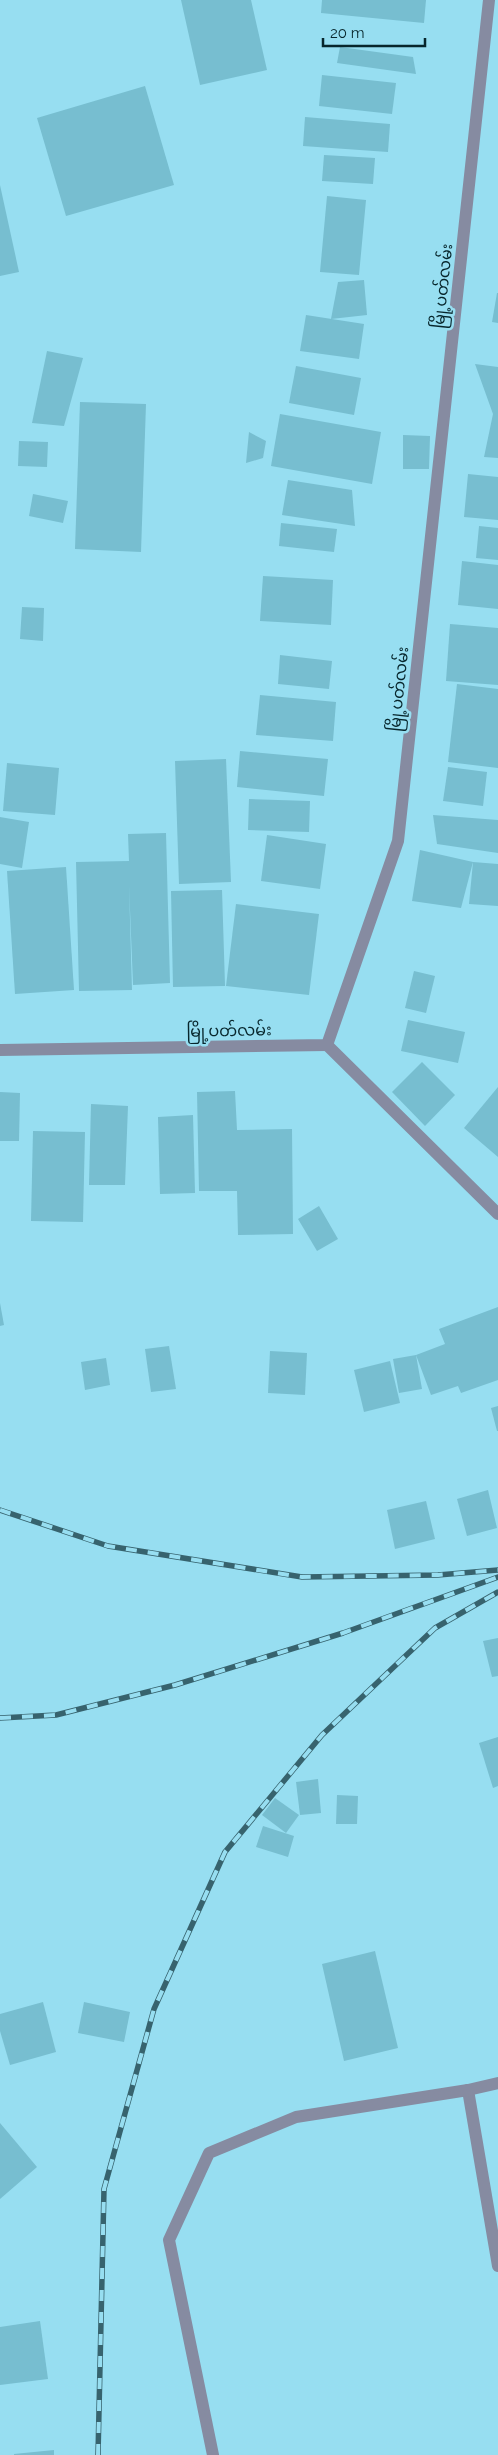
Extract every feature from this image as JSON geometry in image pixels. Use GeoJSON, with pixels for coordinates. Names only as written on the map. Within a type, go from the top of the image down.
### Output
{"type":"FeatureCollection","features":[{"type":"Feature","properties":{"kind":"street","name":"မြို့ပတ်လမ်း"},"geometry":{"type":"LineString","coordinates":[[0,1050],[328,1045],[398,841],[489,0]]}},
{"type":"Feature","properties":{"kind":"street"},"geometry":{"type":"LineString","coordinates":[[328,1045],[498,1214]]}},
{"type":"Feature","properties":{"kind":"street"},"geometry":{"type":"LineString","coordinates":[[213,2455],[169,2240],[209,2153],[296,2117],[468,2090],[498,2082]]}},
{"type":"Feature","properties":{"kind":"street"},"geometry":{"type":"LineString","coordinates":[[468,2090],[498,2266]]}},
{"type":"Feature","properties":{"kind":"building"},"geometry":{"type":"Polygon","coordinates":[[[181,0],[251,0],[267,70],[200,85],[181,0]]]}},
{"type":"Feature","properties":{"kind":"building"},"geometry":{"type":"Polygon","coordinates":[[[322,0],[426,0],[424,23],[321,13],[322,0]]]}},
{"type":"Feature","properties":{"kind":"building"},"geometry":{"type":"Polygon","coordinates":[[[340,47],[413,57],[416,74],[337,63],[340,47]]]}},
{"type":"Feature","properties":{"kind":"building"},"geometry":{"type":"Polygon","coordinates":[[[322,75],[396,83],[392,114],[319,106],[322,75]]]}},
{"type":"Feature","properties":{"kind":"building"},"geometry":{"type":"Polygon","coordinates":[[[145,86],[174,185],[66,216],[37,118],[145,86]]]}},
{"type":"Feature","properties":{"kind":"building"},"geometry":{"type":"Polygon","coordinates":[[[305,117],[390,124],[388,152],[303,146],[305,117]]]}},
{"type":"Feature","properties":{"kind":"building"},"geometry":{"type":"Polygon","coordinates":[[[324,155],[375,158],[373,184],[322,181],[324,155]]]}},
{"type":"Feature","properties":{"kind":"building"},"geometry":{"type":"Polygon","coordinates":[[[0,185],[19,272],[0,276],[0,185]]]}},
{"type":"Feature","properties":{"kind":"building"},"geometry":{"type":"Polygon","coordinates":[[[327,196],[366,200],[359,275],[320,272],[327,196]]]}},
{"type":"Feature","properties":{"kind":"building"},"geometry":{"type":"Polygon","coordinates":[[[364,280],[367,315],[331,319],[338,282],[364,280]]]}},
{"type":"Feature","properties":{"kind":"building"},"geometry":{"type":"Polygon","coordinates":[[[498,293],[498,323],[492,322],[498,293]]]}},
{"type":"Feature","properties":{"kind":"building"},"geometry":{"type":"Polygon","coordinates":[[[306,315],[364,324],[359,359],[300,351],[306,315]]]}},
{"type":"Feature","properties":{"kind":"building"},"geometry":{"type":"Polygon","coordinates":[[[47,351],[83,358],[64,426],[32,423],[47,351]]]}},
{"type":"Feature","properties":{"kind":"building"},"geometry":{"type":"Polygon","coordinates":[[[475,364],[498,367],[498,458],[484,457],[493,414],[475,364]]]}},
{"type":"Feature","properties":{"kind":"building"},"geometry":{"type":"Polygon","coordinates":[[[296,366],[361,378],[354,415],[289,403],[296,366]]]}},
{"type":"Feature","properties":{"kind":"building"},"geometry":{"type":"Polygon","coordinates":[[[80,402],[146,404],[141,552],[75,549],[80,402]]]}},
{"type":"Feature","properties":{"kind":"building"},"geometry":{"type":"Polygon","coordinates":[[[280,414],[381,432],[372,484],[271,466],[280,414]]]}},
{"type":"Feature","properties":{"kind":"building"},"geometry":{"type":"Polygon","coordinates":[[[249,432],[266,441],[263,458],[246,463],[249,432]]]}},
{"type":"Feature","properties":{"kind":"building"},"geometry":{"type":"Polygon","coordinates":[[[403,435],[430,436],[429,469],[403,469],[403,435]]]}},
{"type":"Feature","properties":{"kind":"building"},"geometry":{"type":"Polygon","coordinates":[[[19,441],[48,442],[47,467],[18,466],[19,441]]]}},
{"type":"Feature","properties":{"kind":"building"},"geometry":{"type":"Polygon","coordinates":[[[468,474],[498,477],[498,520],[464,517],[468,474]]]}},
{"type":"Feature","properties":{"kind":"building"},"geometry":{"type":"Polygon","coordinates":[[[288,480],[352,490],[355,526],[282,515],[288,480]]]}},
{"type":"Feature","properties":{"kind":"building"},"geometry":{"type":"Polygon","coordinates":[[[33,494],[68,501],[63,523],[29,516],[33,494]]]}},
{"type":"Feature","properties":{"kind":"building"},"geometry":{"type":"Polygon","coordinates":[[[281,523],[337,529],[334,552],[279,546],[281,523]]]}},
{"type":"Feature","properties":{"kind":"building"},"geometry":{"type":"Polygon","coordinates":[[[479,526],[498,528],[498,560],[476,558],[479,526]]]}},
{"type":"Feature","properties":{"kind":"building"},"geometry":{"type":"Polygon","coordinates":[[[462,561],[498,565],[498,609],[458,605],[462,561]]]}},
{"type":"Feature","properties":{"kind":"building"},"geometry":{"type":"Polygon","coordinates":[[[263,576],[333,580],[331,625],[260,621],[263,576]]]}},
{"type":"Feature","properties":{"kind":"building"},"geometry":{"type":"Polygon","coordinates":[[[22,607],[44,608],[43,641],[20,639],[22,607]]]}},
{"type":"Feature","properties":{"kind":"building"},"geometry":{"type":"Polygon","coordinates":[[[450,624],[498,628],[498,685],[446,681],[450,624]]]}},
{"type":"Feature","properties":{"kind":"building"},"geometry":{"type":"Polygon","coordinates":[[[280,655],[332,661],[329,689],[278,684],[280,655]]]}},
{"type":"Feature","properties":{"kind":"building"},"geometry":{"type":"Polygon","coordinates":[[[457,684],[498,689],[498,768],[448,762],[457,684]]]}},
{"type":"Feature","properties":{"kind":"building"},"geometry":{"type":"Polygon","coordinates":[[[260,695],[336,702],[333,741],[256,735],[260,695]]]}},
{"type":"Feature","properties":{"kind":"building"},"geometry":{"type":"Polygon","coordinates":[[[240,751],[328,759],[324,796],[237,787],[240,751]]]}},
{"type":"Feature","properties":{"kind":"building"},"geometry":{"type":"Polygon","coordinates":[[[226,759],[231,882],[179,884],[175,761],[226,759]]]}},
{"type":"Feature","properties":{"kind":"building"},"geometry":{"type":"Polygon","coordinates":[[[7,763],[59,768],[55,815],[3,811],[7,763]]]}},
{"type":"Feature","properties":{"kind":"building"},"geometry":{"type":"Polygon","coordinates":[[[448,767],[487,772],[483,806],[443,801],[448,767]]]}},
{"type":"Feature","properties":{"kind":"building"},"geometry":{"type":"Polygon","coordinates":[[[249,799],[310,801],[309,832],[248,830],[249,799]]]}},
{"type":"Feature","properties":{"kind":"building"},"geometry":{"type":"Polygon","coordinates":[[[433,815],[498,820],[498,853],[437,844],[433,815]]]}},
{"type":"Feature","properties":{"kind":"building"},"geometry":{"type":"Polygon","coordinates":[[[0,817],[29,822],[22,868],[0,864],[0,817]]]}},
{"type":"Feature","properties":{"kind":"building"},"geometry":{"type":"Polygon","coordinates":[[[166,833],[170,983],[133,985],[129,885],[132,990],[79,991],[76,862],[129,861],[128,834],[166,833]]]}},
{"type":"Feature","properties":{"kind":"building"},"geometry":{"type":"Polygon","coordinates":[[[267,835],[326,844],[320,889],[261,881],[267,835]]]}},
{"type":"Feature","properties":{"kind":"building"},"geometry":{"type":"Polygon","coordinates":[[[420,850],[473,862],[461,908],[412,901],[420,850]]]}},
{"type":"Feature","properties":{"kind":"building"},"geometry":{"type":"Polygon","coordinates":[[[473,862],[498,864],[498,906],[469,904],[473,862]]]}},
{"type":"Feature","properties":{"kind":"building"},"geometry":{"type":"Polygon","coordinates":[[[66,867],[74,990],[15,994],[7,871],[66,867]]]}},
{"type":"Feature","properties":{"kind":"building"},"geometry":{"type":"Polygon","coordinates":[[[222,890],[225,986],[173,987],[171,891],[222,890]]]}},
{"type":"Feature","properties":{"kind":"building"},"geometry":{"type":"Polygon","coordinates":[[[236,904],[319,914],[309,995],[226,986],[236,904]]]}},
{"type":"Feature","properties":{"kind":"building"},"geometry":{"type":"Polygon","coordinates":[[[414,971],[435,976],[426,1013],[405,1008],[414,971]]]}},
{"type":"Feature","properties":{"kind":"building"},"geometry":{"type":"Polygon","coordinates":[[[408,1020],[465,1032],[458,1063],[401,1051],[408,1020]]]}},
{"type":"Feature","properties":{"kind":"building"},"geometry":{"type":"Polygon","coordinates":[[[422,1062],[455,1095],[425,1126],[392,1092],[422,1062]]]}},
{"type":"Feature","properties":{"kind":"building"},"geometry":{"type":"Polygon","coordinates":[[[498,1087],[498,1157],[464,1128],[498,1087]]]}},
{"type":"Feature","properties":{"kind":"building"},"geometry":{"type":"Polygon","coordinates":[[[235,1091],[237,1130],[292,1129],[293,1234],[238,1235],[237,1191],[199,1191],[197,1092],[235,1091]]]}},
{"type":"Feature","properties":{"kind":"building"},"geometry":{"type":"Polygon","coordinates":[[[0,1092],[20,1093],[19,1141],[0,1141],[0,1092]]]}},
{"type":"Feature","properties":{"kind":"building"},"geometry":{"type":"Polygon","coordinates":[[[91,1104],[128,1106],[125,1185],[89,1185],[91,1104]]]}},
{"type":"Feature","properties":{"kind":"building"},"geometry":{"type":"Polygon","coordinates":[[[193,1115],[195,1193],[160,1194],[158,1117],[193,1115]]]}},
{"type":"Feature","properties":{"kind":"building"},"geometry":{"type":"Polygon","coordinates":[[[33,1131],[85,1132],[83,1222],[31,1221],[33,1131]]]}},
{"type":"Feature","properties":{"kind":"building"},"geometry":{"type":"Polygon","coordinates":[[[319,1206],[338,1239],[317,1251],[298,1219],[319,1206]]]}},
{"type":"Feature","properties":{"kind":"building"},"geometry":{"type":"Polygon","coordinates":[[[0,1303],[4,1325],[0,1326],[0,1303]]]}},
{"type":"Feature","properties":{"kind":"building"},"geometry":{"type":"Polygon","coordinates":[[[498,1307],[498,1380],[461,1393],[458,1386],[431,1395],[416,1355],[445,1344],[439,1329],[498,1307]]]}},
{"type":"Feature","properties":{"kind":"building"},"geometry":{"type":"Polygon","coordinates":[[[169,1346],[176,1389],[151,1392],[145,1349],[169,1346]]]}},
{"type":"Feature","properties":{"kind":"building"},"geometry":{"type":"Polygon","coordinates":[[[270,1351],[307,1353],[305,1395],[268,1393],[270,1351]]]}},
{"type":"Feature","properties":{"kind":"building"},"geometry":{"type":"Polygon","coordinates":[[[416,1355],[422,1389],[399,1393],[393,1359],[416,1355]]]}},
{"type":"Feature","properties":{"kind":"building"},"geometry":{"type":"Polygon","coordinates":[[[106,1358],[110,1385],[85,1390],[81,1362],[106,1358]]]}},
{"type":"Feature","properties":{"kind":"building"},"geometry":{"type":"Polygon","coordinates":[[[390,1361],[400,1403],[364,1412],[354,1370],[390,1361]]]}},
{"type":"Feature","properties":{"kind":"building"},"geometry":{"type":"Polygon","coordinates":[[[498,1406],[498,1431],[497,1431],[491,1408],[498,1406]]]}},
{"type":"Feature","properties":{"kind":"building"},"geometry":{"type":"Polygon","coordinates":[[[488,1490],[497,1528],[467,1536],[457,1499],[488,1490]]]}},
{"type":"Feature","properties":{"kind":"building"},"geometry":{"type":"Polygon","coordinates":[[[426,1501],[435,1539],[395,1549],[387,1510],[426,1501]]]}},
{"type":"Feature","properties":{"kind":"building"},"geometry":{"type":"Polygon","coordinates":[[[498,1638],[498,1676],[492,1677],[483,1641],[498,1638]]]}},
{"type":"Feature","properties":{"kind":"building"},"geometry":{"type":"Polygon","coordinates":[[[498,1737],[498,1786],[493,1788],[479,1743],[498,1737]]]}},
{"type":"Feature","properties":{"kind":"building"},"geometry":{"type":"Polygon","coordinates":[[[318,1779],[321,1813],[300,1815],[296,1782],[318,1779]]]}},
{"type":"Feature","properties":{"kind":"building"},"geometry":{"type":"Polygon","coordinates":[[[337,1795],[358,1796],[357,1824],[336,1824],[337,1795]]]}},
{"type":"Feature","properties":{"kind":"building"},"geometry":{"type":"Polygon","coordinates":[[[275,1798],[299,1815],[286,1833],[262,1815],[275,1798]]]}},
{"type":"Feature","properties":{"kind":"building"},"geometry":{"type":"Polygon","coordinates":[[[263,1826],[294,1836],[288,1857],[256,1847],[263,1826]]]}},
{"type":"Feature","properties":{"kind":"building"},"geometry":{"type":"Polygon","coordinates":[[[375,1951],[398,2048],[344,2061],[322,1964],[375,1951]]]}},
{"type":"Feature","properties":{"kind":"building"},"geometry":{"type":"Polygon","coordinates":[[[43,2002],[56,2052],[10,2065],[0,2031],[0,2014],[43,2002]]]}},
{"type":"Feature","properties":{"kind":"building"},"geometry":{"type":"Polygon","coordinates":[[[84,2002],[130,2012],[124,2042],[78,2033],[84,2002]]]}},
{"type":"Feature","properties":{"kind":"building"},"geometry":{"type":"Polygon","coordinates":[[[0,2123],[37,2167],[0,2199],[0,2123]]]}},
{"type":"Feature","properties":{"kind":"building"},"geometry":{"type":"Polygon","coordinates":[[[40,2321],[48,2379],[0,2385],[0,2327],[40,2321]]]}},
{"type":"Feature","properties":{"kind":"building"},"geometry":{"type":"Polygon","coordinates":[[[54,2450],[54,2455],[14,2455],[14,2454],[54,2450]]]}},
{"type":"Feature","properties":{"kind":"railway"},"geometry":{"type":"LineString","coordinates":[[0,1510],[108,1546],[302,1577],[438,1575],[498,1570]]}},
{"type":"Feature","properties":{"kind":"railway"},"geometry":{"type":"LineString","coordinates":[[0,1718],[56,1715],[175,1685],[343,1633],[498,1577]]}},
{"type":"Feature","properties":{"kind":"railway"},"geometry":{"type":"LineString","coordinates":[[98,2455],[104,2189],[154,2009],[225,1852],[322,1735],[435,1628],[498,1592]]}}]}
